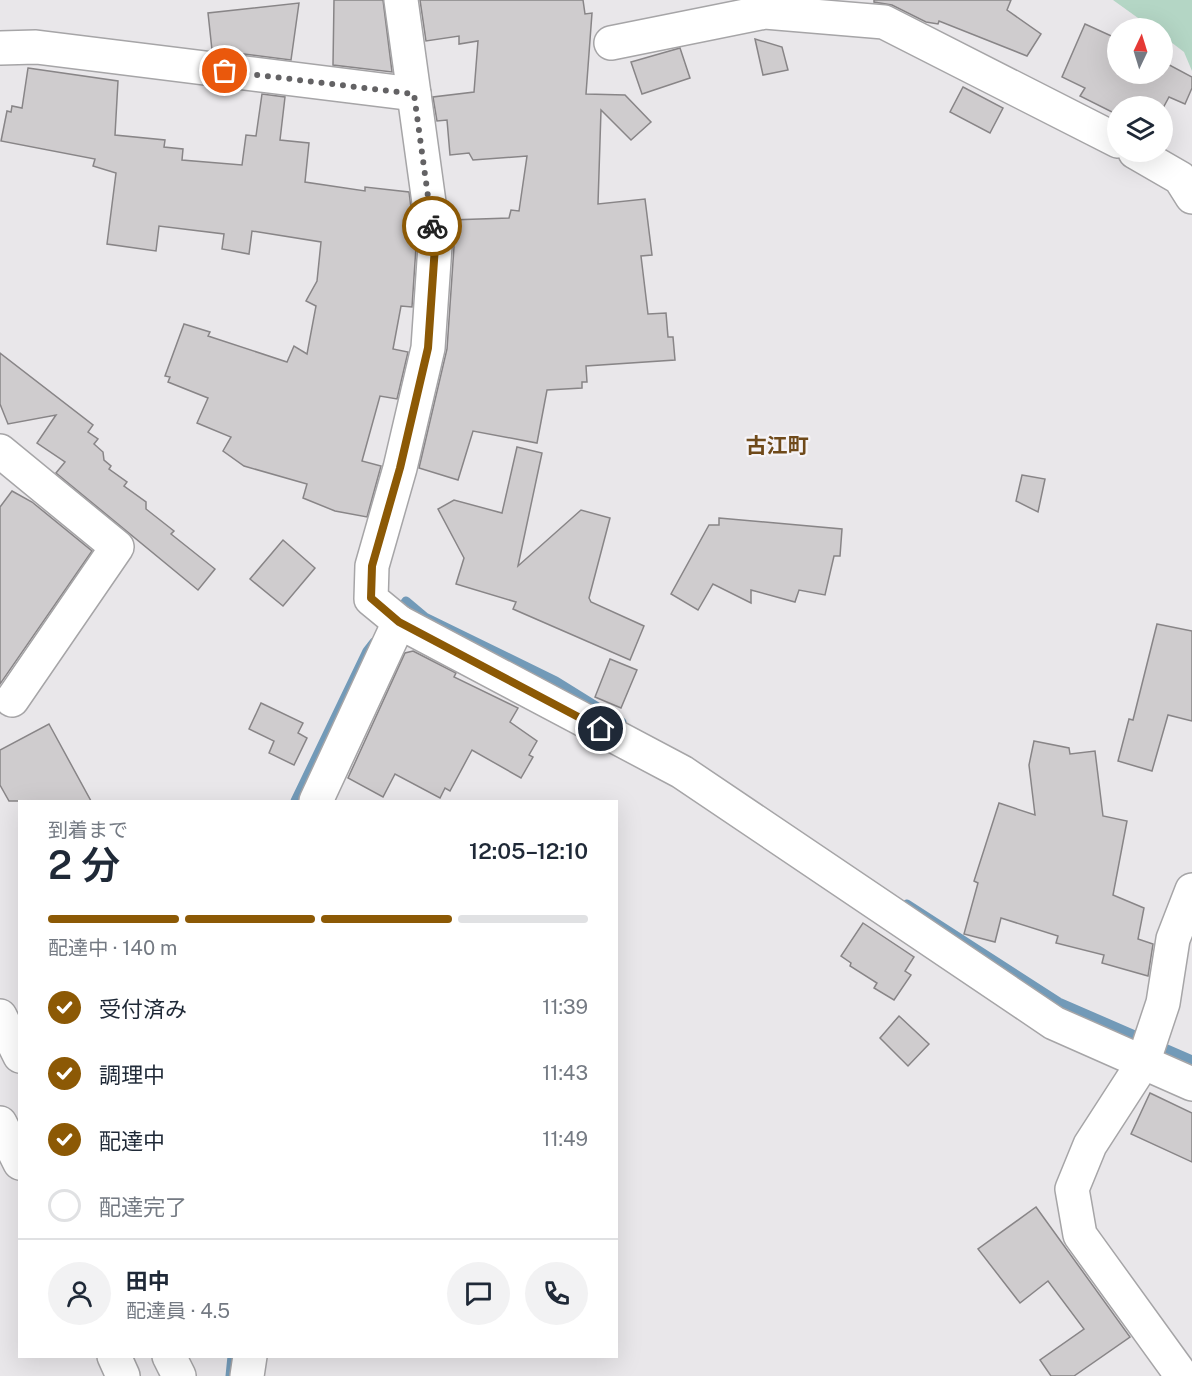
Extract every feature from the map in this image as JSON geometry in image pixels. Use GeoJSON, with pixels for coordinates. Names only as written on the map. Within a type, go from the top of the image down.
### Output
{"type":"FeatureCollection","features":[{"type":"Feature","properties":{"kind":"main road"},"geometry":{"type":"LineString","coordinates":[[401,0],[435,246],[428,348],[400,468],[372,566],[371,598],[399,622],[682,772],[1054,1023],[1192,1084]]}},
{"type":"Feature","properties":{"kind":"main road"},"geometry":{"type":"LineString","coordinates":[[611,43],[765,12],[884,22],[1107,135]]}},
{"type":"Feature","properties":{"kind":"main road"},"geometry":{"type":"LineString","coordinates":[[0,48],[36,47],[414,94]]}},
{"type":"Feature","properties":{"kind":"main road"},"geometry":{"type":"LineString","coordinates":[[1152,162],[1180,178],[1192,197]]}},
{"type":"Feature","properties":{"kind":"main road"},"geometry":{"type":"LineString","coordinates":[[4,463],[117,547],[12,700]]}},
{"type":"Feature","properties":{"kind":"main road"},"geometry":{"type":"LineString","coordinates":[[316,800],[399,622]]}},
{"type":"Feature","properties":{"kind":"main road"},"geometry":{"type":"LineString","coordinates":[[1182,1376],[1080,1235],[1072,1189],[1090,1145],[1143,1062],[1163,1003],[1173,939],[1192,890]]}},
{"type":"Feature","properties":{"kind":"main road"},"geometry":{"type":"LineString","coordinates":[[0,1016],[18,1052]]}},
{"type":"Feature","properties":{"kind":"main road"},"geometry":{"type":"LineString","coordinates":[[0,1123],[18,1159]]}},
{"type":"Feature","properties":{"kind":"main road"},"geometry":{"type":"LineString","coordinates":[[115,1358],[123,1376]]}},
{"type":"Feature","properties":{"kind":"main road"},"geometry":{"type":"LineString","coordinates":[[170,1358],[179,1376]]}},
{"type":"Feature","properties":{"kind":"main road"},"geometry":{"type":"LineString","coordinates":[[247,1376],[250,1358]]}},
{"type":"Feature","properties":{"kind":"green space"},"geometry":{"type":"Polygon","coordinates":[[[1113,0],[1192,0],[1192,71],[1184,52],[1173,44],[1173,18],[1138,18],[1113,0]]]}},
{"type":"Feature","properties":{"kind":"building"},"geometry":{"type":"Polygon","coordinates":[[[334,0],[383,0],[392,72],[333,65],[334,0]]]}},
{"type":"Feature","properties":{"kind":"building"},"geometry":{"type":"Polygon","coordinates":[[[420,0],[583,0],[585,14],[592,13],[586,94],[625,95],[651,122],[631,140],[601,110],[598,204],[645,199],[652,255],[641,256],[648,314],[666,313],[668,337],[673,337],[675,360],[586,366],[587,382],[582,382],[582,388],[547,390],[537,443],[473,431],[458,480],[419,468],[447,349],[454,247],[450,220],[509,218],[511,210],[519,211],[527,156],[473,160],[469,153],[450,155],[447,120],[437,121],[433,97],[474,92],[478,41],[459,44],[459,36],[426,41],[420,0]]]}},
{"type":"Feature","properties":{"kind":"building"},"geometry":{"type":"Polygon","coordinates":[[[874,0],[1011,0],[1007,10],[1041,34],[1027,56],[939,21],[938,24],[926,22],[892,5],[874,2],[874,0]]]}},
{"type":"Feature","properties":{"kind":"building"},"geometry":{"type":"Polygon","coordinates":[[[299,3],[291,60],[212,50],[208,13],[299,3]]]}},
{"type":"Feature","properties":{"kind":"building"},"geometry":{"type":"Polygon","coordinates":[[[1085,24],[1107,34],[1107,84],[1173,84],[1173,67],[1192,77],[1192,88],[1185,104],[1173,99],[1173,96],[1107,96],[1107,110],[1080,96],[1085,88],[1062,77],[1085,24]]]}},
{"type":"Feature","properties":{"kind":"building"},"geometry":{"type":"Polygon","coordinates":[[[755,39],[782,47],[788,70],[763,75],[755,39]]]}},
{"type":"Feature","properties":{"kind":"building"},"geometry":{"type":"Polygon","coordinates":[[[680,48],[690,78],[642,94],[631,62],[680,48]]]}},
{"type":"Feature","properties":{"kind":"building"},"geometry":{"type":"Polygon","coordinates":[[[28,68],[118,81],[115,135],[165,140],[164,147],[183,149],[182,160],[242,165],[246,135],[256,136],[262,94],[285,97],[280,140],[309,143],[305,182],[365,191],[365,187],[409,192],[416,247],[412,307],[401,306],[393,349],[408,352],[397,399],[380,396],[362,461],[381,466],[367,517],[335,511],[303,498],[307,484],[244,466],[223,451],[231,437],[197,423],[208,398],[168,382],[170,377],[165,376],[184,324],[210,332],[208,336],[287,362],[294,346],[307,354],[316,306],[306,301],[317,281],[321,242],[252,231],[249,254],[222,249],[224,234],[159,226],[156,251],[107,244],[116,173],[93,166],[95,159],[1,141],[7,111],[11,112],[12,106],[22,108],[28,68]]]}},
{"type":"Feature","properties":{"kind":"building"},"geometry":{"type":"Polygon","coordinates":[[[963,87],[1003,108],[990,133],[950,112],[963,87]]]}},
{"type":"Feature","properties":{"kind":"building"},"geometry":{"type":"Polygon","coordinates":[[[0,353],[93,425],[88,432],[98,439],[94,444],[103,452],[104,460],[111,466],[109,469],[127,482],[124,486],[146,502],[146,509],[174,531],[171,534],[215,569],[198,590],[56,473],[65,462],[37,443],[56,415],[8,424],[0,404],[0,353]]]}},
{"type":"Feature","properties":{"kind":"building"},"geometry":{"type":"Polygon","coordinates":[[[517,447],[542,453],[518,566],[581,510],[610,518],[589,598],[591,602],[644,626],[630,660],[513,609],[516,602],[456,584],[464,558],[438,509],[454,500],[502,513],[517,447]]]}},
{"type":"Feature","properties":{"kind":"building"},"geometry":{"type":"Polygon","coordinates":[[[1022,475],[1045,479],[1038,512],[1016,501],[1022,475]]]}},
{"type":"Feature","properties":{"kind":"building"},"geometry":{"type":"Polygon","coordinates":[[[12,491],[32,502],[92,551],[0,684],[0,507],[12,491]]]}},
{"type":"Feature","properties":{"kind":"building"},"geometry":{"type":"Polygon","coordinates":[[[719,518],[842,529],[840,556],[834,556],[825,595],[799,590],[795,602],[751,590],[751,603],[713,584],[698,610],[671,594],[709,525],[719,525],[719,518]]]}},
{"type":"Feature","properties":{"kind":"building"},"geometry":{"type":"Polygon","coordinates":[[[283,540],[315,568],[283,606],[250,579],[283,540]]]}},
{"type":"Feature","properties":{"kind":"building"},"geometry":{"type":"Polygon","coordinates":[[[1157,624],[1192,631],[1192,721],[1168,715],[1152,771],[1118,761],[1129,719],[1133,720],[1157,624]]]}},
{"type":"Feature","properties":{"kind":"building"},"geometry":{"type":"Polygon","coordinates":[[[413,651],[456,673],[454,677],[518,708],[510,722],[537,741],[529,755],[533,757],[521,778],[472,750],[450,791],[445,788],[440,798],[395,774],[383,797],[348,778],[405,653],[413,651]]]}},
{"type":"Feature","properties":{"kind":"building"},"geometry":{"type":"Polygon","coordinates":[[[610,659],[637,670],[621,708],[595,697],[610,659]]]}},
{"type":"Feature","properties":{"kind":"building"},"geometry":{"type":"Polygon","coordinates":[[[261,703],[303,723],[298,733],[307,738],[294,765],[269,753],[274,741],[249,729],[261,703]]]}},
{"type":"Feature","properties":{"kind":"building"},"geometry":{"type":"Polygon","coordinates":[[[49,724],[90,800],[9,801],[0,785],[0,750],[49,724]]]}},
{"type":"Feature","properties":{"kind":"building"},"geometry":{"type":"Polygon","coordinates":[[[1034,741],[1069,748],[1070,754],[1095,751],[1103,816],[1127,821],[1113,895],[1144,908],[1138,939],[1153,944],[1148,976],[1102,963],[1104,955],[1056,943],[1058,936],[1001,918],[995,942],[964,934],[978,883],[974,881],[999,803],[1035,815],[1029,765],[1034,741]]]}},
{"type":"Feature","properties":{"kind":"building"},"geometry":{"type":"Polygon","coordinates":[[[863,923],[914,957],[905,971],[911,975],[894,1000],[874,988],[877,983],[850,966],[851,963],[841,956],[863,923]]]}},
{"type":"Feature","properties":{"kind":"building"},"geometry":{"type":"Polygon","coordinates":[[[899,1016],[929,1044],[908,1066],[880,1038],[899,1016]]]}},
{"type":"Feature","properties":{"kind":"building"},"geometry":{"type":"Polygon","coordinates":[[[1150,1093],[1192,1113],[1192,1162],[1131,1134],[1150,1093]]]}},
{"type":"Feature","properties":{"kind":"building"},"geometry":{"type":"Polygon","coordinates":[[[1036,1207],[1130,1337],[1074,1376],[1051,1376],[1040,1360],[1084,1329],[1048,1281],[1020,1303],[978,1249],[1036,1207]]]}},
{"type":"Feature","properties":{"kind":"waterway"},"geometry":{"type":"LineString","coordinates":[[397,613],[406,601],[425,617],[556,681],[622,722]]}},
{"type":"Feature","properties":{"kind":"waterway"},"geometry":{"type":"LineString","coordinates":[[295,800],[367,651],[374,642]]}},
{"type":"Feature","properties":{"kind":"waterway"},"geometry":{"type":"LineString","coordinates":[[907,904],[1059,1002],[1192,1060]]}},
{"type":"Feature","properties":{"kind":"waterway"},"geometry":{"type":"LineString","coordinates":[[230,1376],[232,1358]]}},
{"type":"Feature","properties":{"kind":"way so far"},"geometry":{"type":"LineString","coordinates":[[225,71],[414,94],[432,226]]}},
{"type":"Feature","properties":{"kind":"district","name":"古江町"},"geometry":{"type":"Point","coordinates":[777,446]}},
{"type":"Feature","properties":{"kind":"route"},"geometry":{"type":"LineString","coordinates":[[432,226],[435,246],[428,348],[400,468],[372,566],[371,598],[399,622],[601,729]]}}]}
